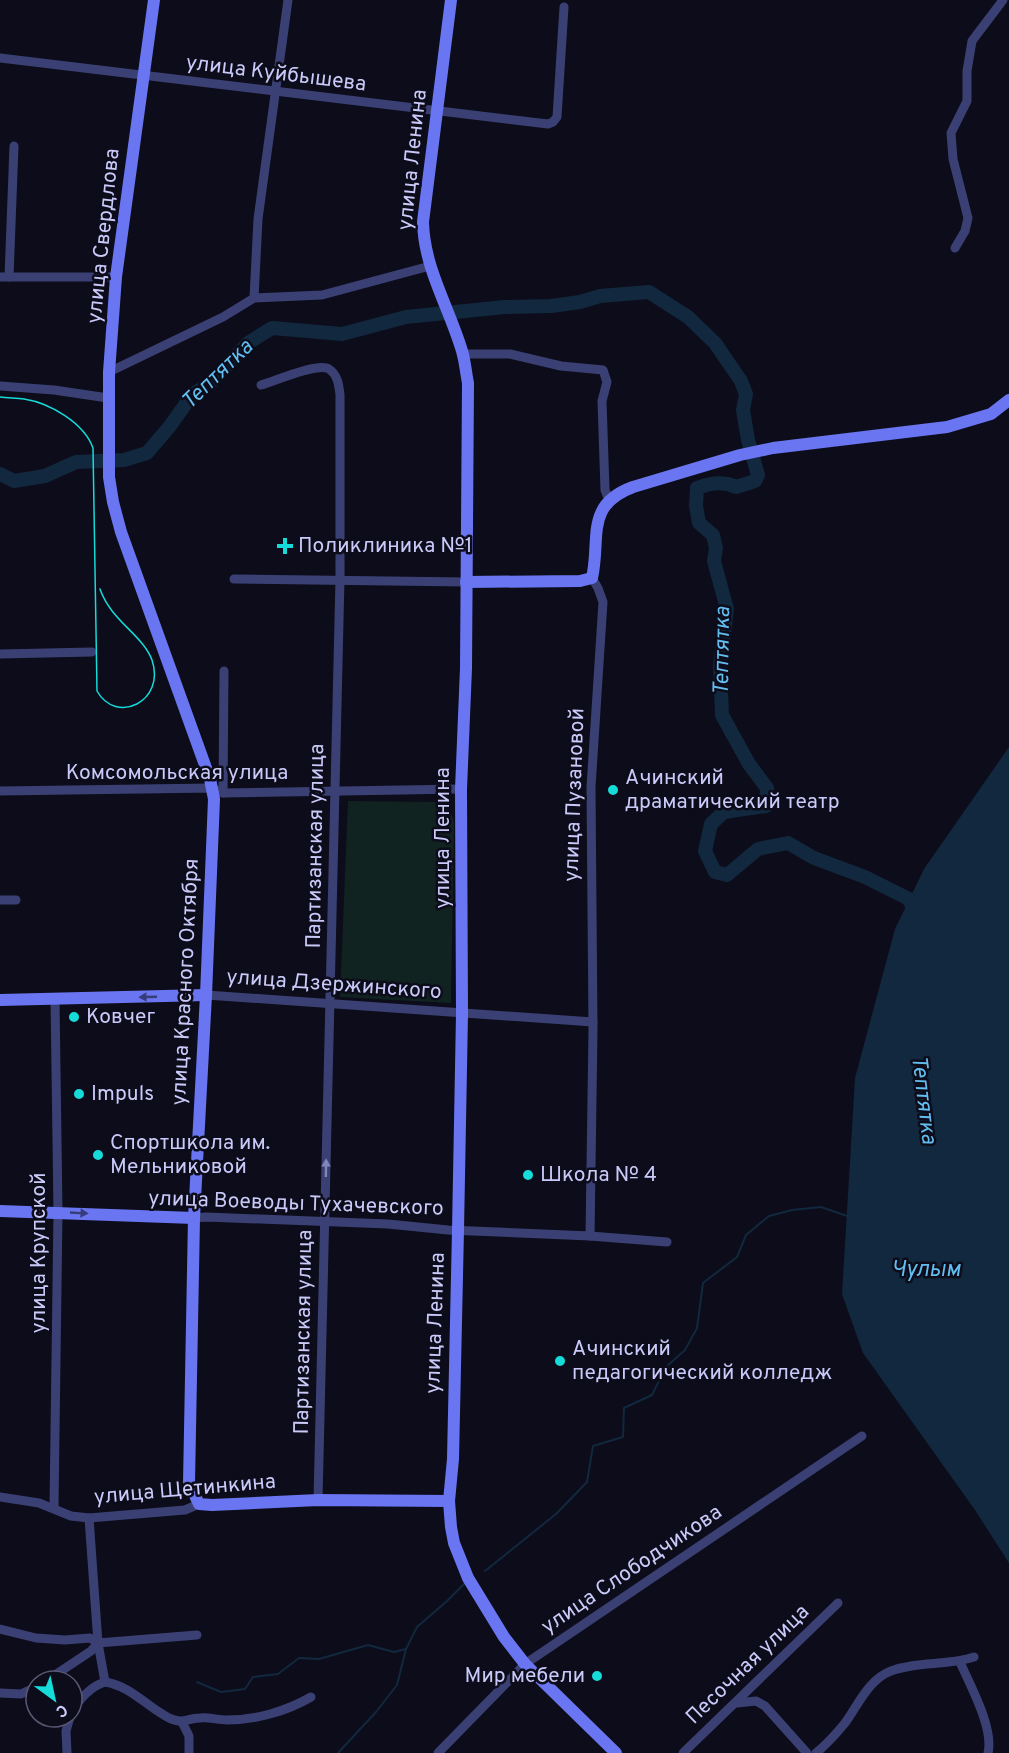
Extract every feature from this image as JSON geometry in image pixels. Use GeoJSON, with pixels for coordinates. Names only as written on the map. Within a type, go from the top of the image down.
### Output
{"type":"FeatureCollection","features":[{"type":"Feature","properties":{"kind":"main road","name":"улица Свердлова"},"geometry":{"type":"LineString","coordinates":[[109,477],[108,399],[116,277],[154,0]]}},
{"type":"Feature","properties":{"kind":"main road","name":"улица Ленина"},"geometry":{"type":"LineString","coordinates":[[451,0],[423,222],[424,243],[430,266],[463,354],[468,383],[466,668],[461,789],[462,1014],[453,1459],[449,1501],[454,1543],[468,1578],[504,1637],[525,1664],[616,1753]]}},
{"type":"Feature","properties":{"kind":"main road"},"geometry":{"type":"LineString","coordinates":[[609,500],[616,494],[633,487],[740,455],[773,448],[948,427],[991,414],[1009,400]]}},
{"type":"Feature","properties":{"kind":"main road","name":"улица Красного Октября"},"geometry":{"type":"LineString","coordinates":[[109,477],[121,532],[218,791],[214,799],[194,1218],[189,1483],[199,1504]]}},
{"type":"Feature","properties":{"kind":"main road","name":"улица Пузановой"},"geometry":{"type":"LineString","coordinates":[[592,578],[597,526],[609,500]]}},
{"type":"Feature","properties":{"kind":"main road"},"geometry":{"type":"LineString","coordinates":[[466,582],[580,581],[592,578]]}},
{"type":"Feature","properties":{"kind":"main road","name":"улица Дзержинского"},"geometry":{"type":"LineString","coordinates":[[0,1000],[206,995]]}},
{"type":"Feature","properties":{"kind":"main road","name":"улица Воеводы Тухачевского"},"geometry":{"type":"LineString","coordinates":[[0,1211],[194,1218]]}},
{"type":"Feature","properties":{"kind":"main road","name":"улица Щетинкина"},"geometry":{"type":"LineString","coordinates":[[199,1504],[318,1500],[449,1501]]}},
{"type":"Feature","properties":{"kind":"street"},"geometry":{"type":"LineString","coordinates":[[254,298],[258,219],[288,0]]}},
{"type":"Feature","properties":{"kind":"street"},"geometry":{"type":"LineString","coordinates":[[955,248],[965,231],[968,218],[953,159],[951,133],[967,101],[972,41],[1003,0]]}},
{"type":"Feature","properties":{"kind":"street","name":"улица Куйбышева"},"geometry":{"type":"LineString","coordinates":[[0,58],[548,124],[557,117],[564,7]]}},
{"type":"Feature","properties":{"kind":"street"},"geometry":{"type":"LineString","coordinates":[[14,146],[5,277],[116,277]]}},
{"type":"Feature","properties":{"kind":"street"},"geometry":{"type":"LineString","coordinates":[[109,372],[223,317],[254,298],[322,295],[430,266]]}},
{"type":"Feature","properties":{"kind":"street"},"geometry":{"type":"LineString","coordinates":[[463,354],[510,354],[561,366],[603,370],[607,382],[602,401],[605,490],[609,500]]}},
{"type":"Feature","properties":{"kind":"street","name":"Партизанская улица"},"geometry":{"type":"LineString","coordinates":[[261,385],[323,367],[335,375],[340,395],[340,579],[318,1500]]}},
{"type":"Feature","properties":{"kind":"street"},"geometry":{"type":"LineString","coordinates":[[0,386],[54,390],[108,399]]}},
{"type":"Feature","properties":{"kind":"street","name":"улица Пузановой"},"geometry":{"type":"LineString","coordinates":[[590,1236],[593,1022],[591,787],[603,602],[592,578]]}},
{"type":"Feature","properties":{"kind":"street"},"geometry":{"type":"LineString","coordinates":[[234,579],[466,582]]}},
{"type":"Feature","properties":{"kind":"street"},"geometry":{"type":"LineString","coordinates":[[0,654],[92,652]]}},
{"type":"Feature","properties":{"kind":"street"},"geometry":{"type":"LineString","coordinates":[[218,791],[224,671]]}},
{"type":"Feature","properties":{"kind":"street","name":"Комсомольская улица"},"geometry":{"type":"LineString","coordinates":[[0,791],[335,792],[461,789]]}},
{"type":"Feature","properties":{"kind":"street"},"geometry":{"type":"LineString","coordinates":[[0,900],[16,900]]}},
{"type":"Feature","properties":{"kind":"street","name":"улица Дзержинского"},"geometry":{"type":"LineString","coordinates":[[206,995],[593,1022]]}},
{"type":"Feature","properties":{"kind":"street","name":"улица Крупской"},"geometry":{"type":"LineString","coordinates":[[54,1507],[58,1212],[55,999]]}},
{"type":"Feature","properties":{"kind":"street","name":"улица Воеводы Тухачевского"},"geometry":{"type":"LineString","coordinates":[[194,1218],[206,1216],[325,1220],[667,1242]]}},
{"type":"Feature","properties":{"kind":"street","name":"улица Слободчикова"},"geometry":{"type":"LineString","coordinates":[[438,1753],[525,1664],[862,1436]]}},
{"type":"Feature","properties":{"kind":"street","name":"улица Щетинкина"},"geometry":{"type":"LineString","coordinates":[[0,1497],[39,1503],[54,1507],[71,1516],[89,1518],[185,1510],[199,1504]]}},
{"type":"Feature","properties":{"kind":"street"},"geometry":{"type":"LineString","coordinates":[[89,1518],[98,1643],[105,1682]]}},
{"type":"Feature","properties":{"kind":"street","name":"Песочная улица"},"geometry":{"type":"LineString","coordinates":[[683,1753],[838,1602]]}},
{"type":"Feature","properties":{"kind":"street"},"geometry":{"type":"LineString","coordinates":[[0,1629],[36,1638],[65,1640],[90,1638],[98,1643],[197,1635]]}},
{"type":"Feature","properties":{"kind":"street"},"geometry":{"type":"LineString","coordinates":[[64,1669],[91,1651],[98,1643]]}},
{"type":"Feature","properties":{"kind":"street"},"geometry":{"type":"LineString","coordinates":[[816,1753],[832,1738],[869,1688],[884,1674],[913,1665],[960,1662],[974,1657]]}},
{"type":"Feature","properties":{"kind":"street"},"geometry":{"type":"LineString","coordinates":[[960,1662],[988,1737],[988,1753]]}},
{"type":"Feature","properties":{"kind":"street"},"geometry":{"type":"LineString","coordinates":[[84,1696],[105,1682],[131,1691],[168,1717],[182,1722],[201,1717],[233,1720],[276,1712],[293,1707],[310,1696]]}},
{"type":"Feature","properties":{"kind":"street"},"geometry":{"type":"LineString","coordinates":[[0,1693],[24,1693]]}},
{"type":"Feature","properties":{"kind":"street"},"geometry":{"type":"LineString","coordinates":[[735,1704],[749,1701],[765,1706],[807,1753]]}},
{"type":"Feature","properties":{"kind":"street"},"geometry":{"type":"LineString","coordinates":[[182,1722],[189,1736],[189,1753]]}},
{"type":"Feature","properties":{"kind":"street"},"geometry":{"type":"LineString","coordinates":[[67,1729],[67,1753]]}},
{"type":"Feature","properties":{"kind":"green space"},"geometry":{"type":"Polygon","coordinates":[[[348,801],[439,802],[451,812],[454,822],[451,1003],[340,997],[348,801]]]}},
{"type":"Feature","properties":{"kind":"water","name":"Чулым"},"geometry":{"type":"Polygon","coordinates":[[[1009,747],[1009,1563],[975,1510],[863,1353],[842,1294],[855,1078],[895,929],[924,869],[1009,747]]]}},
{"type":"Feature","properties":{"kind":"waterway","name":"Тептятка"},"geometry":{"type":"LineString","coordinates":[[0,474],[14,481],[45,476],[76,462],[124,460],[147,453],[192,395],[214,380],[248,343],[272,328],[342,334],[406,317],[505,307],[551,306],[580,302],[600,296],[649,292],[688,317],[715,343],[741,381],[746,394],[743,410],[748,440],[758,475],[755,481],[736,487],[717,483],[697,488],[696,506],[699,523],[713,535],[716,548],[714,561],[727,609],[720,665],[722,715],[749,764],[767,788],[766,806],[724,812],[711,824],[705,851],[715,872],[727,875],[758,849],[788,843],[814,858],[865,877],[909,899],[916,915]]}},
{"type":"Feature","properties":{"kind":"waterway"},"geometry":{"type":"LineString","coordinates":[[485,1571],[556,1514],[587,1482],[593,1446],[623,1437],[624,1408],[652,1395],[666,1367],[685,1350],[697,1328],[703,1283],[737,1257],[746,1235],[769,1216],[792,1210],[821,1207],[847,1216]]}},
{"type":"Feature","properties":{"kind":"waterway"},"geometry":{"type":"LineString","coordinates":[[338,1753],[376,1712],[397,1685],[406,1649],[417,1627],[464,1584]]}},
{"type":"Feature","properties":{"kind":"waterway"},"geometry":{"type":"LineString","coordinates":[[197,1682],[221,1692],[245,1689],[253,1677],[278,1674],[299,1658],[319,1659],[368,1645],[394,1652],[406,1649]]}},
{"type":"Feature","properties":{"kind":"tram line"},"geometry":{"type":"LineString","coordinates":[[0,397],[34,401],[55,410],[82,430],[93,448],[97,691],[105,701],[126,707],[137,704],[146,697],[152,687],[154,675],[152,660],[141,642],[111,610],[100,589]]}},
{"type":"Feature","properties":{"kind":"place","name":"Поликлиника №1"},"geometry":{"type":"Point","coordinates":[285,546]}},
{"type":"Feature","properties":{"kind":"place","name":"Ачинский драматический театр"},"geometry":{"type":"Point","coordinates":[613,790]}},
{"type":"Feature","properties":{"kind":"place","name":"Ковчег"},"geometry":{"type":"Point","coordinates":[74,1017]}},
{"type":"Feature","properties":{"kind":"place","name":"Impuls"},"geometry":{"type":"Point","coordinates":[79,1094]}},
{"type":"Feature","properties":{"kind":"place","name":"Спортшкола им. Мельниковой"},"geometry":{"type":"Point","coordinates":[98,1155]}},
{"type":"Feature","properties":{"kind":"place","name":"Школа № 4"},"geometry":{"type":"Point","coordinates":[528,1175]}},
{"type":"Feature","properties":{"kind":"place","name":"Ачинский педагогический колледж"},"geometry":{"type":"Point","coordinates":[560,1361]}},
{"type":"Feature","properties":{"kind":"place","name":"Мир мебели"},"geometry":{"type":"Point","coordinates":[597,1676]}}]}
